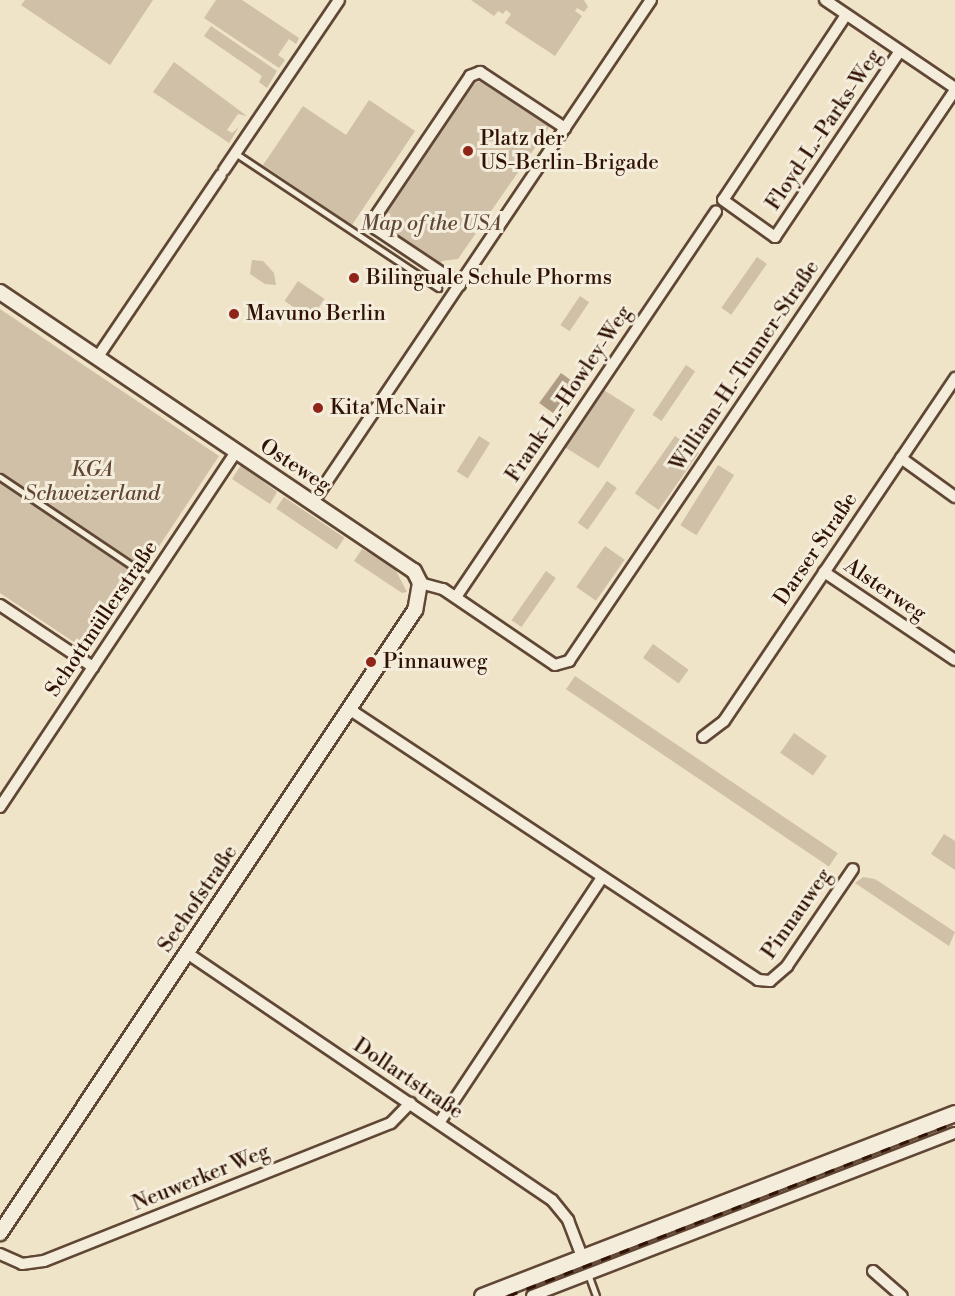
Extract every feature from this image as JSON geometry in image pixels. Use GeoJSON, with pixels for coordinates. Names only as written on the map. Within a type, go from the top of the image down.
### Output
{"type":"FeatureCollection","features":[{"type":"Feature","properties":{"kind":"main road"},"geometry":{"type":"LineString","coordinates":[[482,1296],[516,1290],[581,1258],[955,1113]]}},
{"type":"Feature","properties":{"kind":"street"},"geometry":{"type":"LineString","coordinates":[[97,358],[339,0]]}},
{"type":"Feature","properties":{"kind":"street"},"geometry":{"type":"LineString","coordinates":[[313,502],[651,0]]}},
{"type":"Feature","properties":{"kind":"street","name":"Floyd-L.-Parks-Weg"},"geometry":{"type":"LineString","coordinates":[[825,0],[955,89]]}},
{"type":"Feature","properties":{"kind":"street","name":"Floyd-L.-Parks-Weg"},"geometry":{"type":"LineString","coordinates":[[846,15],[723,200],[775,237],[900,51]]}},
{"type":"Feature","properties":{"kind":"street"},"geometry":{"type":"LineString","coordinates":[[460,285],[376,229],[373,220],[470,76],[480,72],[566,128]]}},
{"type":"Feature","properties":{"kind":"street","name":"William-H.-Tunner-Straße"},"geometry":{"type":"LineString","coordinates":[[456,597],[555,665],[566,663],[955,89]]}},
{"type":"Feature","properties":{"kind":"street","name":"Frank-L.-Howley-Weg"},"geometry":{"type":"LineString","coordinates":[[456,597],[716,212]]}},
{"type":"Feature","properties":{"kind":"street","name":"Osteweg"},"geometry":{"type":"LineString","coordinates":[[0,292],[414,571],[420,584]]}},
{"type":"Feature","properties":{"kind":"street","name":"Darser Straße"},"geometry":{"type":"LineString","coordinates":[[703,737],[724,721],[955,378]]}},
{"type":"Feature","properties":{"kind":"street","name":"Schottmüllerstraße"},"geometry":{"type":"LineString","coordinates":[[0,807],[236,452]]}},
{"type":"Feature","properties":{"kind":"street"},"geometry":{"type":"LineString","coordinates":[[901,458],[955,496]]}},
{"type":"Feature","properties":{"kind":"street","name":"Alsterweg"},"geometry":{"type":"LineString","coordinates":[[824,572],[955,660]]}},
{"type":"Feature","properties":{"kind":"street"},"geometry":{"type":"LineString","coordinates":[[420,584],[443,589],[456,597]]}},
{"type":"Feature","properties":{"kind":"street","name":"Seehofstraße"},"geometry":{"type":"LineString","coordinates":[[0,1233],[415,610],[420,584]]}},
{"type":"Feature","properties":{"kind":"street"},"geometry":{"type":"LineString","coordinates":[[0,605],[93,668]]}},
{"type":"Feature","properties":{"kind":"street","name":"Pinnauweg"},"geometry":{"type":"LineString","coordinates":[[349,709],[747,975],[770,981],[790,963],[853,868]]}},
{"type":"Feature","properties":{"kind":"street"},"geometry":{"type":"LineString","coordinates":[[440,1123],[602,878]]}},
{"type":"Feature","properties":{"kind":"street","name":"Dollartstraße"},"geometry":{"type":"LineString","coordinates":[[187,953],[558,1205],[587,1275]]}},
{"type":"Feature","properties":{"kind":"street","name":"Neuwerker Weg"},"geometry":{"type":"LineString","coordinates":[[0,1254],[22,1264],[44,1261],[391,1123],[410,1103]]}},
{"type":"Feature","properties":{"kind":"street"},"geometry":{"type":"LineString","coordinates":[[919,1127],[926,1145]]}},
{"type":"Feature","properties":{"kind":"street"},"geometry":{"type":"LineString","coordinates":[[532,1296],[955,1133]]}},
{"type":"Feature","properties":{"kind":"street"},"geometry":{"type":"LineString","coordinates":[[812,1168],[819,1186]]}},
{"type":"Feature","properties":{"kind":"street"},"geometry":{"type":"LineString","coordinates":[[737,1197],[744,1214]]}},
{"type":"Feature","properties":{"kind":"street"},"geometry":{"type":"LineString","coordinates":[[676,1221],[683,1238]]}},
{"type":"Feature","properties":{"kind":"street"},"geometry":{"type":"LineString","coordinates":[[640,1235],[647,1252]]}},
{"type":"Feature","properties":{"kind":"street"},"geometry":{"type":"LineString","coordinates":[[873,1271],[902,1296]]}},
{"type":"Feature","properties":{"kind":"lane"},"geometry":{"type":"LineString","coordinates":[[235,153],[438,288]]}},
{"type":"Feature","properties":{"kind":"lane"},"geometry":{"type":"LineString","coordinates":[[0,477],[152,579]]}},
{"type":"Feature","properties":{"kind":"lane"},"geometry":{"type":"LineString","coordinates":[[587,1275],[596,1296]]}},
{"type":"Feature","properties":{"kind":"green space"},"geometry":{"type":"Polygon","coordinates":[[[25,0],[153,0],[110,65],[21,5],[25,0]]]}},
{"type":"Feature","properties":{"kind":"green space"},"geometry":{"type":"Polygon","coordinates":[[[216,0],[242,0],[299,38],[296,44],[289,39],[278,55],[285,60],[279,68],[204,18],[216,0]]]}},
{"type":"Feature","properties":{"kind":"green space"},"geometry":{"type":"Polygon","coordinates":[[[471,0],[584,0],[588,7],[584,12],[577,8],[575,11],[582,16],[555,56],[505,23],[511,14],[506,10],[503,14],[498,11],[494,16],[471,0]]]}},
{"type":"Feature","properties":{"kind":"green space"},"geometry":{"type":"Polygon","coordinates":[[[211,26],[277,71],[267,88],[259,82],[262,76],[204,36],[211,26]]]}},
{"type":"Feature","properties":{"kind":"green space"},"geometry":{"type":"Polygon","coordinates":[[[174,62],[247,116],[238,114],[227,130],[232,133],[239,127],[229,143],[153,92],[174,62]]]}},
{"type":"Feature","properties":{"kind":"green space","name":"Platz der US-Berlin-Brigade"},"geometry":{"type":"Polygon","coordinates":[[[481,81],[550,126],[458,259],[442,261],[439,265],[387,230],[392,227],[390,213],[384,214],[470,84],[481,81]]]}},
{"type":"Feature","properties":{"kind":"green space"},"geometry":{"type":"Polygon","coordinates":[[[369,100],[415,131],[352,225],[263,165],[303,106],[346,135],[369,100]]]}},
{"type":"Feature","properties":{"kind":"green space"},"geometry":{"type":"Polygon","coordinates":[[[757,257],[767,264],[731,315],[721,308],[757,257]]]}},
{"type":"Feature","properties":{"kind":"green space"},"geometry":{"type":"Polygon","coordinates":[[[252,260],[263,261],[274,273],[276,285],[265,284],[250,274],[252,260]]]}},
{"type":"Feature","properties":{"kind":"green space"},"geometry":{"type":"Polygon","coordinates":[[[298,281],[325,299],[311,319],[285,301],[298,281]]]}},
{"type":"Feature","properties":{"kind":"green space"},"geometry":{"type":"Polygon","coordinates":[[[580,296],[589,302],[570,331],[560,325],[580,296]]]}},
{"type":"Feature","properties":{"kind":"green space","name":"KGA Schweizerland"},"geometry":{"type":"Polygon","coordinates":[[[0,309],[219,456],[92,647],[83,648],[0,593],[0,309]]]}},
{"type":"Feature","properties":{"kind":"green space"},"geometry":{"type":"Polygon","coordinates":[[[686,365],[695,371],[662,421],[652,415],[686,365]]]}},
{"type":"Feature","properties":{"kind":"green space"},"geometry":{"type":"Polygon","coordinates":[[[602,389],[635,410],[599,468],[565,448],[602,389]]]}},
{"type":"Feature","properties":{"kind":"green space"},"geometry":{"type":"Polygon","coordinates":[[[479,436],[490,443],[468,479],[457,472],[479,436]]]}},
{"type":"Feature","properties":{"kind":"green space"},"geometry":{"type":"Polygon","coordinates":[[[675,436],[699,453],[659,510],[635,493],[675,436]]]}},
{"type":"Feature","properties":{"kind":"green space"},"geometry":{"type":"Polygon","coordinates":[[[241,465],[277,492],[270,504],[232,479],[241,465]]]}},
{"type":"Feature","properties":{"kind":"green space"},"geometry":{"type":"Polygon","coordinates":[[[718,465],[734,475],[696,535],[680,525],[718,465]]]}},
{"type":"Feature","properties":{"kind":"green space"},"geometry":{"type":"Polygon","coordinates":[[[607,481],[617,488],[588,530],[578,523],[607,481]]]}},
{"type":"Feature","properties":{"kind":"green space"},"geometry":{"type":"Polygon","coordinates":[[[284,497],[345,538],[337,549],[276,509],[284,497]]]}},
{"type":"Feature","properties":{"kind":"green space"},"geometry":{"type":"Polygon","coordinates":[[[605,546],[625,560],[596,601],[576,587],[605,546]]]}},
{"type":"Feature","properties":{"kind":"green space"},"geometry":{"type":"Polygon","coordinates":[[[362,549],[394,567],[407,592],[402,593],[354,561],[362,549]]]}},
{"type":"Feature","properties":{"kind":"green space"},"geometry":{"type":"Polygon","coordinates":[[[546,571],[556,578],[521,627],[512,620],[546,571]]]}},
{"type":"Feature","properties":{"kind":"green space"},"geometry":{"type":"Polygon","coordinates":[[[653,644],[689,670],[679,684],[643,658],[653,644]]]}},
{"type":"Feature","properties":{"kind":"green space"},"geometry":{"type":"Polygon","coordinates":[[[575,676],[838,853],[829,867],[566,689],[575,676]]]}},
{"type":"Feature","properties":{"kind":"green space"},"geometry":{"type":"Polygon","coordinates":[[[794,733],[827,756],[813,776],[780,753],[794,733]]]}},
{"type":"Feature","properties":{"kind":"green space"},"geometry":{"type":"Polygon","coordinates":[[[944,834],[955,841],[955,870],[931,854],[944,834]]]}},
{"type":"Feature","properties":{"kind":"green space"},"geometry":{"type":"Polygon","coordinates":[[[863,877],[875,879],[955,932],[949,946],[855,883],[863,877]]]}},
{"type":"Feature","properties":{"kind":"green space"},"geometry":{"type":"Polygon","coordinates":[[[917,1135],[918,1142],[824,1179],[818,1173],[917,1135]]]}},
{"type":"Feature","properties":{"kind":"shaded area"},"geometry":{"type":"Polygon","coordinates":[[[561,373],[575,383],[553,413],[539,403],[561,373]]]}},
{"type":"Feature","properties":{"kind":"railway"},"geometry":{"type":"LineString","coordinates":[[508,1296],[955,1123]]}},
{"type":"Feature","properties":{"kind":"place","name":"Platz der US-Berlin-Brigade"},"geometry":{"type":"Point","coordinates":[468,151]}},
{"type":"Feature","properties":{"kind":"place","name":"Bilinguale Schule Phorms"},"geometry":{"type":"Point","coordinates":[354,278]}},
{"type":"Feature","properties":{"kind":"place","name":"Mavuno Berlin"},"geometry":{"type":"Point","coordinates":[234,314]}},
{"type":"Feature","properties":{"kind":"place","name":"Kita McNair"},"geometry":{"type":"Point","coordinates":[318,408]}},
{"type":"Feature","properties":{"kind":"place","name":"Pinnauweg"},"geometry":{"type":"Point","coordinates":[371,662]}},
{"type":"Feature","properties":{"kind":"park label","name":"Map of the USA"},"geometry":{"type":"Point","coordinates":[431,224]}}]}
